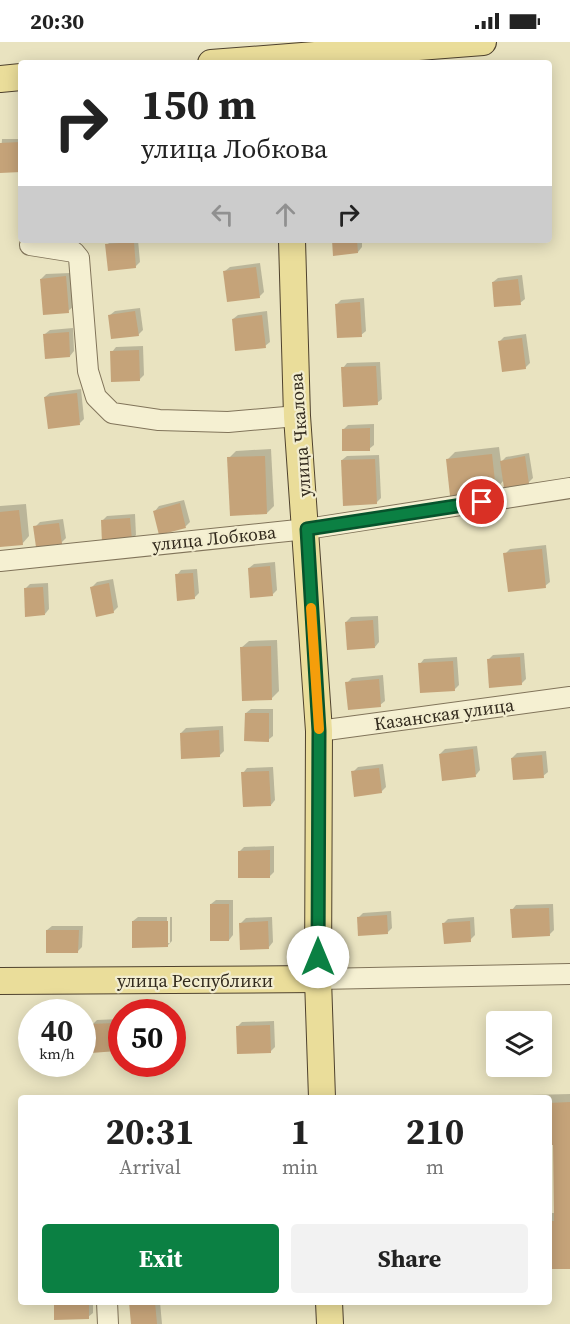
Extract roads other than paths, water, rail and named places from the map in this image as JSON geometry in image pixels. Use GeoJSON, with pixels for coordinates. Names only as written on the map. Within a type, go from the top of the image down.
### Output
{"type":"FeatureCollection","features":[{"type":"Feature","properties":{"kind":"main road"},"geometry":{"type":"LineString","coordinates":[[236,60],[286,54],[483,42]]}},
{"type":"Feature","properties":{"kind":"main road"},"geometry":{"type":"LineString","coordinates":[[0,79],[18,77]]}},
{"type":"Feature","properties":{"kind":"main road","name":"улица Чкалова"},"geometry":{"type":"LineString","coordinates":[[292,243],[297,416],[307,529],[319,731],[318,979],[322,1095]]}},
{"type":"Feature","properties":{"kind":"main road","name":"улица Республики"},"geometry":{"type":"LineString","coordinates":[[0,981],[318,979]]}},
{"type":"Feature","properties":{"kind":"main road"},"geometry":{"type":"LineString","coordinates":[[329,1305],[330,1324]]}},
{"type":"Feature","properties":{"kind":"street"},"geometry":{"type":"LineString","coordinates":[[30,245],[74,252],[79,258],[88,371],[96,397],[112,413],[159,420],[228,422],[297,416]]}},
{"type":"Feature","properties":{"kind":"street","name":"улица Лобкова"},"geometry":{"type":"LineString","coordinates":[[0,561],[307,529],[570,488]]}},
{"type":"Feature","properties":{"kind":"street","name":"Казанская улица"},"geometry":{"type":"LineString","coordinates":[[319,731],[570,697]]}},
{"type":"Feature","properties":{"kind":"street","name":"улица Республики"},"geometry":{"type":"LineString","coordinates":[[318,979],[570,974]]}},
{"type":"Feature","properties":{"kind":"street"},"geometry":{"type":"LineString","coordinates":[[107,1305],[108,1324]]}}]}
